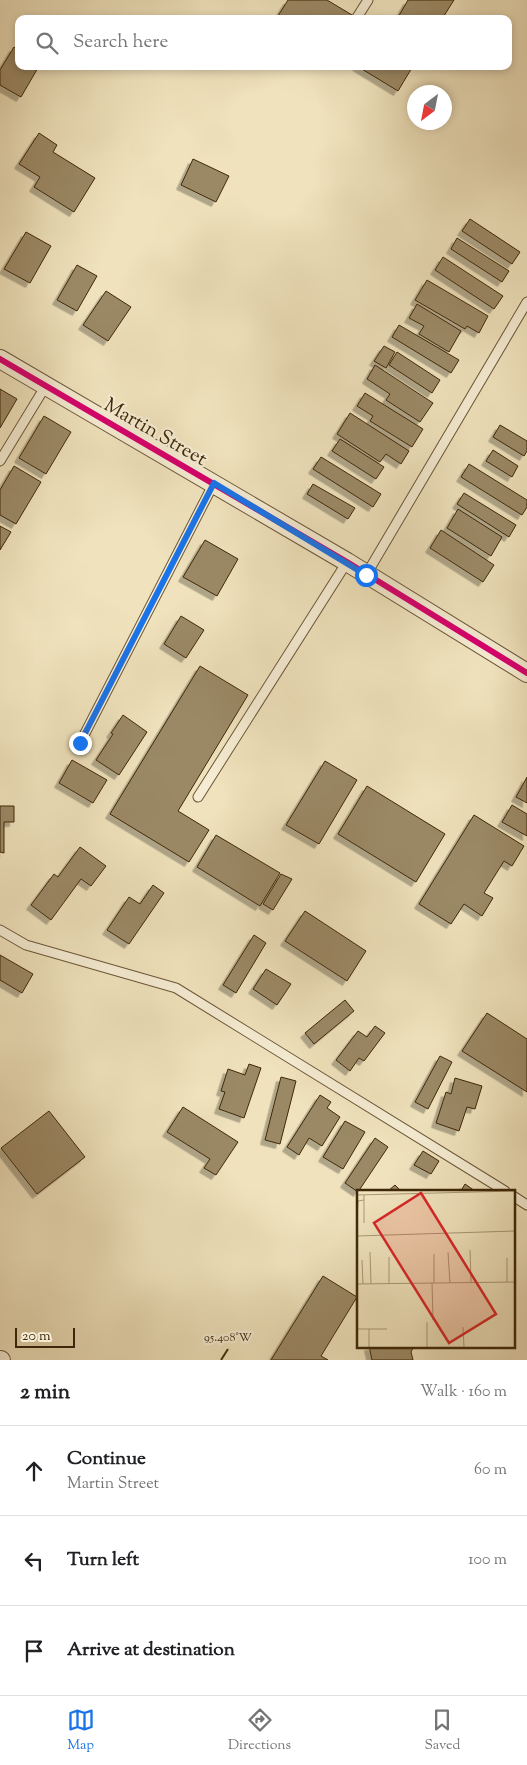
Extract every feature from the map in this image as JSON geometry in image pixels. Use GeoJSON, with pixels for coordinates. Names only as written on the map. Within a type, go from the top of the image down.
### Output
{"type":"FeatureCollection","features":[{"type":"Feature","properties":{"kind":"street","name":"Martin Street"},"geometry":{"type":"LineString","coordinates":[[0,359],[347,562],[527,673]]}},
{"type":"Feature","properties":{"kind":"lane"},"geometry":{"type":"LineString","coordinates":[[359,15],[368,0]]}},
{"type":"Feature","properties":{"kind":"lane"},"geometry":{"type":"LineString","coordinates":[[366,575],[527,302]]}},
{"type":"Feature","properties":{"kind":"lane"},"geometry":{"type":"LineString","coordinates":[[0,461],[45,387]]}},
{"type":"Feature","properties":{"kind":"lane"},"geometry":{"type":"LineString","coordinates":[[80,743],[214,483]]}},
{"type":"Feature","properties":{"kind":"lane"},"geometry":{"type":"LineString","coordinates":[[198,797],[347,562]]}},
{"type":"Feature","properties":{"kind":"lane"},"geometry":{"type":"LineString","coordinates":[[0,930],[26,945],[176,988],[503,1190]]}},
{"type":"Feature","properties":{"kind":"lane"},"geometry":{"type":"LineString","coordinates":[[514,1197],[527,1205]]}},
{"type":"Feature","properties":{"kind":"building"},"geometry":{"type":"Polygon","coordinates":[[[288,0],[327,0],[352,15],[279,15],[288,0]]]}},
{"type":"Feature","properties":{"kind":"building"},"geometry":{"type":"Polygon","coordinates":[[[408,0],[454,0],[445,15],[399,15],[408,0]]]}},
{"type":"Feature","properties":{"kind":"building"},"geometry":{"type":"Polygon","coordinates":[[[14,47],[15,70],[37,70],[21,97],[0,85],[0,70],[14,47]]]}},
{"type":"Feature","properties":{"kind":"building"},"geometry":{"type":"Polygon","coordinates":[[[364,70],[411,70],[398,91],[364,70]]]}},
{"type":"Feature","properties":{"kind":"building"},"geometry":{"type":"Polygon","coordinates":[[[39,133],[57,145],[53,152],[95,178],[74,212],[34,187],[40,177],[19,164],[39,133]]]}},
{"type":"Feature","properties":{"kind":"building"},"geometry":{"type":"Polygon","coordinates":[[[193,159],[229,176],[216,202],[181,185],[193,159]]]}},
{"type":"Feature","properties":{"kind":"building"},"geometry":{"type":"Polygon","coordinates":[[[470,219],[520,252],[512,264],[462,231],[470,219]]]}},
{"type":"Feature","properties":{"kind":"building"},"geometry":{"type":"Polygon","coordinates":[[[26,232],[51,246],[30,283],[4,269],[26,232]]]}},
{"type":"Feature","properties":{"kind":"building"},"geometry":{"type":"Polygon","coordinates":[[[457,238],[509,271],[502,282],[451,249],[457,238]]]}},
{"type":"Feature","properties":{"kind":"building"},"geometry":{"type":"Polygon","coordinates":[[[443,257],[503,296],[494,309],[435,270],[443,257]]]}},
{"type":"Feature","properties":{"kind":"building"},"geometry":{"type":"Polygon","coordinates":[[[77,265],[97,276],[77,311],[57,300],[77,265]]]}},
{"type":"Feature","properties":{"kind":"building"},"geometry":{"type":"Polygon","coordinates":[[[427,280],[488,316],[479,333],[467,326],[465,329],[415,300],[427,280]]]}},
{"type":"Feature","properties":{"kind":"building"},"geometry":{"type":"Polygon","coordinates":[[[106,291],[131,307],[108,341],[83,325],[106,291]]]}},
{"type":"Feature","properties":{"kind":"building"},"geometry":{"type":"Polygon","coordinates":[[[417,304],[461,331],[449,352],[419,334],[424,326],[409,318],[417,304]]]}},
{"type":"Feature","properties":{"kind":"building"},"geometry":{"type":"Polygon","coordinates":[[[399,325],[459,360],[451,373],[392,337],[399,325]]]}},
{"type":"Feature","properties":{"kind":"building"},"geometry":{"type":"Polygon","coordinates":[[[384,346],[395,352],[386,368],[374,361],[384,346]]]}},
{"type":"Feature","properties":{"kind":"building"},"geometry":{"type":"Polygon","coordinates":[[[397,352],[440,380],[432,393],[389,365],[397,352]]]}},
{"type":"Feature","properties":{"kind":"building"},"geometry":{"type":"Polygon","coordinates":[[[375,365],[433,403],[420,422],[386,400],[390,394],[367,379],[375,365]]]}},
{"type":"Feature","properties":{"kind":"building"},"geometry":{"type":"Polygon","coordinates":[[[0,389],[17,399],[0,428],[0,389]]]}},
{"type":"Feature","properties":{"kind":"building"},"geometry":{"type":"Polygon","coordinates":[[[365,393],[423,429],[412,447],[370,421],[373,416],[357,406],[365,393]]]}},
{"type":"Feature","properties":{"kind":"building"},"geometry":{"type":"Polygon","coordinates":[[[350,413],[409,451],[401,464],[386,454],[380,462],[337,434],[350,413]]]}},
{"type":"Feature","properties":{"kind":"building"},"geometry":{"type":"Polygon","coordinates":[[[44,416],[71,432],[46,474],[19,458],[44,416]]]}},
{"type":"Feature","properties":{"kind":"building"},"geometry":{"type":"Polygon","coordinates":[[[500,425],[527,441],[527,451],[524,456],[493,437],[500,425]]]}},
{"type":"Feature","properties":{"kind":"building"},"geometry":{"type":"Polygon","coordinates":[[[340,439],[384,467],[376,479],[332,451],[340,439]]]}},
{"type":"Feature","properties":{"kind":"building"},"geometry":{"type":"Polygon","coordinates":[[[493,450],[518,466],[512,477],[486,461],[493,450]]]}},
{"type":"Feature","properties":{"kind":"building"},"geometry":{"type":"Polygon","coordinates":[[[321,457],[381,494],[373,507],[313,469],[321,457]]]}},
{"type":"Feature","properties":{"kind":"building"},"geometry":{"type":"Polygon","coordinates":[[[469,464],[527,500],[527,507],[522,515],[461,477],[469,464]]]}},
{"type":"Feature","properties":{"kind":"building"},"geometry":{"type":"Polygon","coordinates":[[[14,466],[41,482],[16,524],[0,515],[0,490],[14,466]]]}},
{"type":"Feature","properties":{"kind":"building"},"geometry":{"type":"Polygon","coordinates":[[[313,484],[355,508],[348,519],[307,494],[313,484]]]}},
{"type":"Feature","properties":{"kind":"building"},"geometry":{"type":"Polygon","coordinates":[[[464,493],[516,525],[509,537],[457,504],[464,493]]]}},
{"type":"Feature","properties":{"kind":"building"},"geometry":{"type":"Polygon","coordinates":[[[458,509],[502,537],[491,556],[447,528],[458,509]]]}},
{"type":"Feature","properties":{"kind":"building"},"geometry":{"type":"Polygon","coordinates":[[[0,526],[11,532],[0,550],[0,526]]]}},
{"type":"Feature","properties":{"kind":"building"},"geometry":{"type":"Polygon","coordinates":[[[441,530],[494,565],[483,582],[430,548],[441,530]]]}},
{"type":"Feature","properties":{"kind":"building"},"geometry":{"type":"Polygon","coordinates":[[[205,540],[238,559],[217,596],[183,577],[205,540]]]}},
{"type":"Feature","properties":{"kind":"building"},"geometry":{"type":"Polygon","coordinates":[[[181,616],[204,630],[186,658],[164,644],[181,616]]]}},
{"type":"Feature","properties":{"kind":"building"},"geometry":{"type":"Polygon","coordinates":[[[200,666],[248,695],[178,811],[209,830],[189,862],[110,814],[200,666]]]}},
{"type":"Feature","properties":{"kind":"building"},"geometry":{"type":"Polygon","coordinates":[[[123,715],[147,732],[119,775],[96,760],[123,715]]]}},
{"type":"Feature","properties":{"kind":"building"},"geometry":{"type":"Polygon","coordinates":[[[72,760],[107,780],[93,803],[59,783],[72,760]]]}},
{"type":"Feature","properties":{"kind":"building"},"geometry":{"type":"Polygon","coordinates":[[[325,761],[357,780],[319,844],[286,825],[325,761]]]}},
{"type":"Feature","properties":{"kind":"building"},"geometry":{"type":"Polygon","coordinates":[[[527,777],[527,803],[516,797],[527,777]]]}},
{"type":"Feature","properties":{"kind":"building"},"geometry":{"type":"Polygon","coordinates":[[[367,786],[445,834],[416,882],[338,834],[367,786]]]}},
{"type":"Feature","properties":{"kind":"building"},"geometry":{"type":"Polygon","coordinates":[[[512,805],[527,814],[527,836],[502,822],[512,805]]]}},
{"type":"Feature","properties":{"kind":"building"},"geometry":{"type":"Polygon","coordinates":[[[0,806],[14,806],[14,822],[4,822],[4,853],[0,852],[0,806]]]}},
{"type":"Feature","properties":{"kind":"building"},"geometry":{"type":"Polygon","coordinates":[[[474,815],[524,846],[512,866],[504,861],[484,893],[493,898],[482,916],[464,904],[451,924],[419,904],[474,815]]]}},
{"type":"Feature","properties":{"kind":"building"},"geometry":{"type":"Polygon","coordinates":[[[216,835],[280,873],[260,906],[197,867],[216,835]]]}},
{"type":"Feature","properties":{"kind":"building"},"geometry":{"type":"Polygon","coordinates":[[[80,847],[106,866],[91,886],[81,879],[51,920],[31,905],[54,874],[58,877],[80,847]]]}},
{"type":"Feature","properties":{"kind":"building"},"geometry":{"type":"Polygon","coordinates":[[[281,874],[292,879],[273,910],[263,904],[281,874]]]}},
{"type":"Feature","properties":{"kind":"building"},"geometry":{"type":"Polygon","coordinates":[[[153,885],[164,893],[129,944],[107,930],[129,897],[140,904],[153,885]]]}},
{"type":"Feature","properties":{"kind":"building"},"geometry":{"type":"Polygon","coordinates":[[[305,911],[366,951],[347,981],[285,941],[305,911]]]}},
{"type":"Feature","properties":{"kind":"building"},"geometry":{"type":"Polygon","coordinates":[[[254,935],[266,943],[236,993],[223,985],[254,935]]]}},
{"type":"Feature","properties":{"kind":"building"},"geometry":{"type":"Polygon","coordinates":[[[0,955],[33,974],[22,993],[0,980],[0,955]]]}},
{"type":"Feature","properties":{"kind":"building"},"geometry":{"type":"Polygon","coordinates":[[[266,969],[291,984],[277,1005],[253,989],[266,969]]]}},
{"type":"Feature","properties":{"kind":"building"},"geometry":{"type":"Polygon","coordinates":[[[345,1000],[354,1011],[314,1044],[305,1033],[345,1000]]]}},
{"type":"Feature","properties":{"kind":"building"},"geometry":{"type":"Polygon","coordinates":[[[487,1013],[527,1039],[527,1092],[462,1051],[487,1013]]]}},
{"type":"Feature","properties":{"kind":"building"},"geometry":{"type":"Polygon","coordinates":[[[375,1026],[385,1033],[364,1061],[359,1058],[350,1071],[336,1060],[358,1031],[367,1037],[375,1026]]]}},
{"type":"Feature","properties":{"kind":"building"},"geometry":{"type":"Polygon","coordinates":[[[440,1056],[452,1062],[428,1109],[415,1102],[440,1056]]]}},
{"type":"Feature","properties":{"kind":"building"},"geometry":{"type":"Polygon","coordinates":[[[249,1064],[261,1068],[244,1118],[219,1109],[225,1092],[221,1091],[228,1069],[245,1075],[249,1064]]]}},
{"type":"Feature","properties":{"kind":"building"},"geometry":{"type":"Polygon","coordinates":[[[281,1077],[296,1081],[280,1144],[265,1140],[281,1077]]]}},
{"type":"Feature","properties":{"kind":"building"},"geometry":{"type":"Polygon","coordinates":[[[455,1078],[482,1086],[475,1109],[467,1107],[459,1131],[436,1123],[446,1092],[451,1094],[455,1078]]]}},
{"type":"Feature","properties":{"kind":"building"},"geometry":{"type":"Polygon","coordinates":[[[320,1095],[331,1102],[327,1108],[340,1117],[322,1146],[309,1138],[299,1155],[287,1147],[320,1095]]]}},
{"type":"Feature","properties":{"kind":"building"},"geometry":{"type":"Polygon","coordinates":[[[183,1107],[238,1142],[216,1175],[204,1168],[210,1159],[167,1132],[183,1107]]]}},
{"type":"Feature","properties":{"kind":"building"},"geometry":{"type":"Polygon","coordinates":[[[49,1111],[85,1157],[37,1194],[1,1148],[49,1111]]]}},
{"type":"Feature","properties":{"kind":"building"},"geometry":{"type":"Polygon","coordinates":[[[345,1121],[365,1132],[343,1169],[323,1157],[345,1121]]]}},
{"type":"Feature","properties":{"kind":"building"},"geometry":{"type":"Polygon","coordinates":[[[375,1138],[388,1147],[359,1190],[357,1191],[345,1183],[375,1138]]]}},
{"type":"Feature","properties":{"kind":"building"},"geometry":{"type":"Polygon","coordinates":[[[423,1151],[439,1161],[431,1174],[414,1165],[423,1151]]]}},
{"type":"Feature","properties":{"kind":"building"},"geometry":{"type":"Polygon","coordinates":[[[465,1184],[474,1190],[462,1190],[465,1184]]]}},
{"type":"Feature","properties":{"kind":"building"},"geometry":{"type":"Polygon","coordinates":[[[395,1185],[400,1190],[389,1190],[395,1185]]]}},
{"type":"Feature","properties":{"kind":"building"},"geometry":{"type":"Polygon","coordinates":[[[323,1276],[357,1297],[321,1356],[328,1360],[271,1360],[323,1276]]]}},
{"type":"Feature","properties":{"kind":"building"},"geometry":{"type":"Polygon","coordinates":[[[369,1348],[413,1348],[411,1352],[413,1360],[372,1360],[369,1348]]]}},
{"type":"Feature","properties":{"kind":"cycle path"},"geometry":{"type":"LineString","coordinates":[[0,359],[347,562],[527,673]]}},
{"type":"Feature","properties":{"kind":"route"},"geometry":{"type":"LineString","coordinates":[[80,743],[214,483],[366,575]]}}]}
